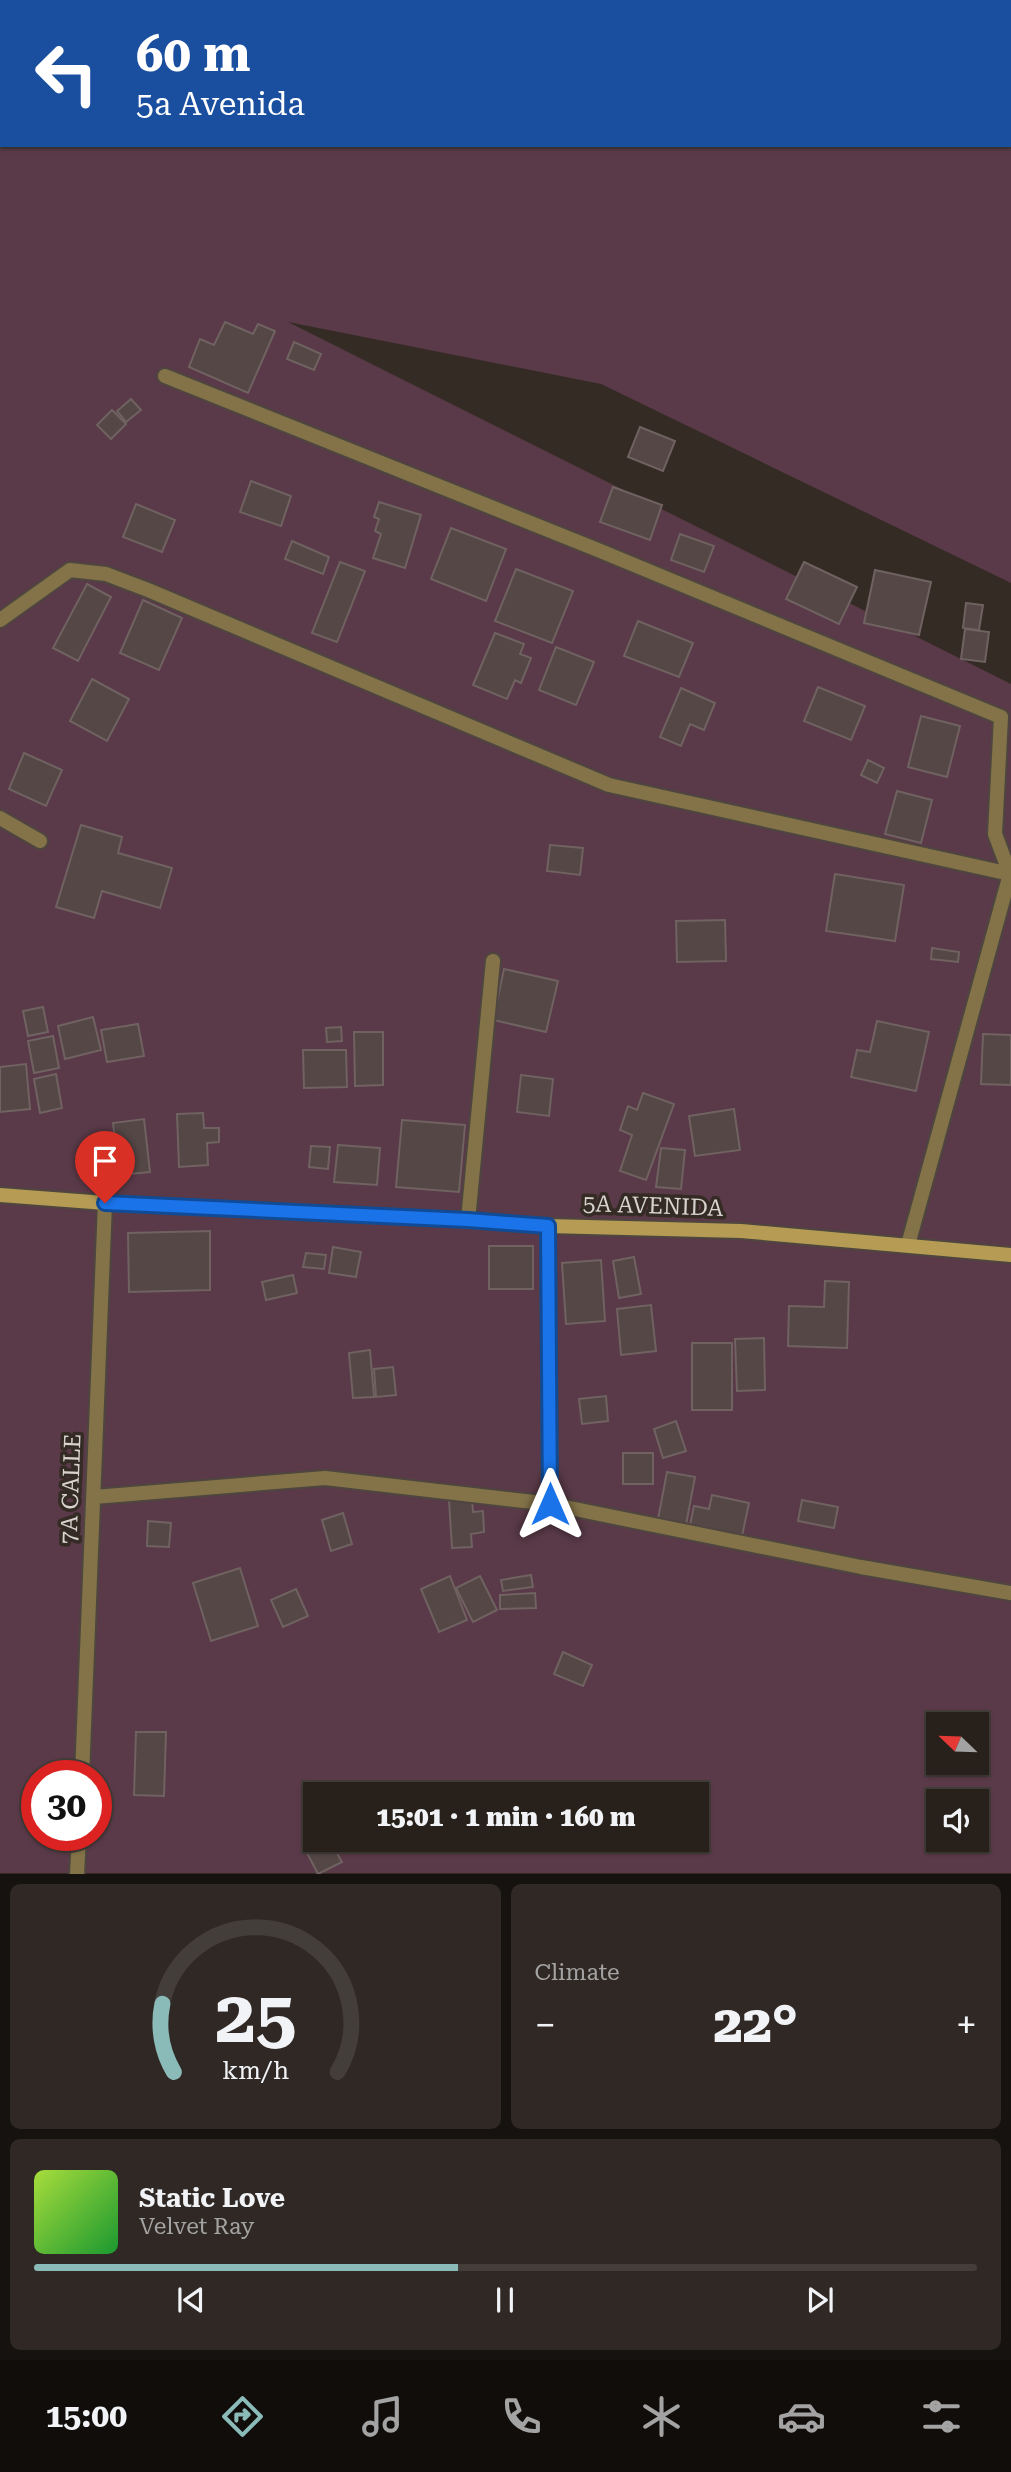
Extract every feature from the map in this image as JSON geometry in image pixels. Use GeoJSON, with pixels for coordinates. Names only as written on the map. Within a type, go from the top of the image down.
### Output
{"type":"FeatureCollection","features":[{"type":"Feature","properties":{"kind":"street"},"geometry":{"type":"LineString","coordinates":[[165,376],[598,550],[1001,717],[995,834],[1010,874],[908,1245]]}},
{"type":"Feature","properties":{"kind":"street"},"geometry":{"type":"LineString","coordinates":[[0,620],[70,570],[106,574],[610,785],[1010,874]]}},
{"type":"Feature","properties":{"kind":"street"},"geometry":{"type":"LineString","coordinates":[[0,818],[40,841]]}},
{"type":"Feature","properties":{"kind":"street"},"geometry":{"type":"LineString","coordinates":[[468,1220],[492,961]]}},
{"type":"Feature","properties":{"kind":"street","name":"5A AVENIDA"},"geometry":{"type":"LineString","coordinates":[[0,1195],[548,1226],[741,1231],[1011,1255]]}},
{"type":"Feature","properties":{"kind":"street","name":"7A CALLE"},"geometry":{"type":"LineString","coordinates":[[83,1760],[105,1203]]}},
{"type":"Feature","properties":{"kind":"street"},"geometry":{"type":"LineString","coordinates":[[548,1226],[550,1504]]}},
{"type":"Feature","properties":{"kind":"street"},"geometry":{"type":"LineString","coordinates":[[94,1497],[325,1478],[550,1504],[860,1567],[1011,1593]]}},
{"type":"Feature","properties":{"kind":"street"},"geometry":{"type":"LineString","coordinates":[[76,1874],[78,1851]]}},
{"type":"Feature","properties":{"kind":"shaded area"},"geometry":{"type":"Polygon","coordinates":[[[0,147],[1011,147],[1011,583],[601,384],[288,322],[1011,684],[1011,1873],[0,1873],[0,147]]]}},
{"type":"Feature","properties":{"kind":"building"},"geometry":{"type":"Polygon","coordinates":[[[225,322],[253,334],[258,324],[275,331],[248,393],[189,367],[200,339],[214,345],[225,322]]]}},
{"type":"Feature","properties":{"kind":"building"},"geometry":{"type":"Polygon","coordinates":[[[294,342],[321,354],[314,370],[287,359],[294,342]]]}},
{"type":"Feature","properties":{"kind":"building"},"geometry":{"type":"Polygon","coordinates":[[[131,399],[141,410],[126,422],[117,411],[131,399]]]}},
{"type":"Feature","properties":{"kind":"building"},"geometry":{"type":"Polygon","coordinates":[[[112,410],[126,424],[111,439],[97,425],[112,410]]]}},
{"type":"Feature","properties":{"kind":"building"},"geometry":{"type":"Polygon","coordinates":[[[640,427],[675,441],[663,471],[628,457],[640,427]]]}},
{"type":"Feature","properties":{"kind":"building"},"geometry":{"type":"Polygon","coordinates":[[[251,481],[291,496],[281,526],[240,512],[251,481]]]}},
{"type":"Feature","properties":{"kind":"building"},"geometry":{"type":"Polygon","coordinates":[[[613,487],[662,505],[650,540],[600,522],[613,487]]]}},
{"type":"Feature","properties":{"kind":"building"},"geometry":{"type":"Polygon","coordinates":[[[379,502],[421,515],[405,568],[373,558],[381,534],[375,531],[379,519],[374,517],[379,502]]]}},
{"type":"Feature","properties":{"kind":"building"},"geometry":{"type":"Polygon","coordinates":[[[136,504],[175,520],[162,552],[123,537],[136,504]]]}},
{"type":"Feature","properties":{"kind":"building"},"geometry":{"type":"Polygon","coordinates":[[[451,528],[506,549],[486,601],[431,579],[451,528]]]}},
{"type":"Feature","properties":{"kind":"building"},"geometry":{"type":"Polygon","coordinates":[[[680,534],[714,546],[704,572],[671,560],[680,534]]]}},
{"type":"Feature","properties":{"kind":"building"},"geometry":{"type":"Polygon","coordinates":[[[292,541],[329,557],[323,574],[285,559],[292,541]]]}},
{"type":"Feature","properties":{"kind":"building"},"geometry":{"type":"Polygon","coordinates":[[[340,562],[365,571],[337,642],[312,633],[340,562]]]}},
{"type":"Feature","properties":{"kind":"building"},"geometry":{"type":"Polygon","coordinates":[[[804,562],[857,587],[839,624],[786,599],[804,562]]]}},
{"type":"Feature","properties":{"kind":"building"},"geometry":{"type":"Polygon","coordinates":[[[516,569],[573,591],[552,643],[495,621],[516,569]]]}},
{"type":"Feature","properties":{"kind":"building"},"geometry":{"type":"Polygon","coordinates":[[[875,570],[931,582],[919,635],[864,623],[875,570]]]}},
{"type":"Feature","properties":{"kind":"building"},"geometry":{"type":"Polygon","coordinates":[[[87,584],[111,597],[78,661],[53,648],[87,584]]]}},
{"type":"Feature","properties":{"kind":"building"},"geometry":{"type":"Polygon","coordinates":[[[143,600],[182,618],[159,670],[120,653],[143,600]]]}},
{"type":"Feature","properties":{"kind":"building"},"geometry":{"type":"Polygon","coordinates":[[[966,603],[983,605],[979,630],[963,628],[966,603]]]}},
{"type":"Feature","properties":{"kind":"building"},"geometry":{"type":"Polygon","coordinates":[[[638,621],[693,643],[679,677],[624,656],[638,621]]]}},
{"type":"Feature","properties":{"kind":"building"},"geometry":{"type":"Polygon","coordinates":[[[965,629],[989,632],[985,662],[961,659],[965,629]]]}},
{"type":"Feature","properties":{"kind":"building"},"geometry":{"type":"Polygon","coordinates":[[[495,633],[524,644],[520,654],[531,658],[521,683],[515,680],[507,699],[473,685],[495,633]]]}},
{"type":"Feature","properties":{"kind":"building"},"geometry":{"type":"Polygon","coordinates":[[[556,647],[594,662],[576,705],[539,690],[556,647]]]}},
{"type":"Feature","properties":{"kind":"building"},"geometry":{"type":"Polygon","coordinates":[[[92,679],[129,699],[107,741],[70,721],[92,679]]]}},
{"type":"Feature","properties":{"kind":"building"},"geometry":{"type":"Polygon","coordinates":[[[818,687],[865,706],[851,740],[804,721],[818,687]]]}},
{"type":"Feature","properties":{"kind":"building"},"geometry":{"type":"Polygon","coordinates":[[[681,688],[715,703],[704,730],[690,724],[681,746],[660,737],[681,688]]]}},
{"type":"Feature","properties":{"kind":"building"},"geometry":{"type":"Polygon","coordinates":[[[921,716],[960,726],[947,777],[908,767],[921,716]]]}},
{"type":"Feature","properties":{"kind":"building"},"geometry":{"type":"Polygon","coordinates":[[[24,753],[62,770],[46,806],[9,789],[24,753]]]}},
{"type":"Feature","properties":{"kind":"building"},"geometry":{"type":"Polygon","coordinates":[[[868,760],[884,768],[877,783],[861,775],[868,760]]]}},
{"type":"Feature","properties":{"kind":"building"},"geometry":{"type":"Polygon","coordinates":[[[897,791],[932,800],[921,843],[885,834],[897,791]]]}},
{"type":"Feature","properties":{"kind":"building"},"geometry":{"type":"Polygon","coordinates":[[[81,825],[122,837],[118,853],[172,868],[160,908],[102,891],[94,918],[56,907],[81,825]]]}},
{"type":"Feature","properties":{"kind":"building"},"geometry":{"type":"Polygon","coordinates":[[[550,845],[583,848],[580,875],[547,871],[550,845]]]}},
{"type":"Feature","properties":{"kind":"building"},"geometry":{"type":"Polygon","coordinates":[[[835,874],[904,885],[895,941],[826,931],[835,874]]]}},
{"type":"Feature","properties":{"kind":"building"},"geometry":{"type":"Polygon","coordinates":[[[725,920],[726,961],[677,962],[676,921],[725,920]]]}},
{"type":"Feature","properties":{"kind":"building"},"geometry":{"type":"Polygon","coordinates":[[[932,948],[959,952],[958,962],[931,959],[932,948]]]}},
{"type":"Feature","properties":{"kind":"building"},"geometry":{"type":"Polygon","coordinates":[[[504,969],[558,981],[546,1032],[493,1020],[504,969]]]}},
{"type":"Feature","properties":{"kind":"building"},"geometry":{"type":"Polygon","coordinates":[[[43,1007],[48,1032],[28,1036],[23,1011],[43,1007]]]}},
{"type":"Feature","properties":{"kind":"building"},"geometry":{"type":"Polygon","coordinates":[[[93,1017],[101,1050],[65,1059],[58,1026],[93,1017]]]}},
{"type":"Feature","properties":{"kind":"building"},"geometry":{"type":"Polygon","coordinates":[[[877,1021],[929,1032],[916,1091],[851,1077],[857,1050],[870,1052],[877,1021]]]}},
{"type":"Feature","properties":{"kind":"building"},"geometry":{"type":"Polygon","coordinates":[[[138,1024],[144,1056],[107,1062],[101,1030],[138,1024]]]}},
{"type":"Feature","properties":{"kind":"building"},"geometry":{"type":"Polygon","coordinates":[[[341,1027],[342,1041],[327,1042],[326,1028],[341,1027]]]}},
{"type":"Feature","properties":{"kind":"building"},"geometry":{"type":"Polygon","coordinates":[[[354,1032],[383,1032],[383,1085],[355,1086],[354,1032]]]}},
{"type":"Feature","properties":{"kind":"building"},"geometry":{"type":"Polygon","coordinates":[[[983,1034],[1011,1035],[1011,1085],[981,1084],[983,1034]]]}},
{"type":"Feature","properties":{"kind":"building"},"geometry":{"type":"Polygon","coordinates":[[[53,1036],[59,1068],[34,1073],[28,1041],[53,1036]]]}},
{"type":"Feature","properties":{"kind":"building"},"geometry":{"type":"Polygon","coordinates":[[[303,1050],[346,1050],[347,1087],[304,1088],[303,1050]]]}},
{"type":"Feature","properties":{"kind":"building"},"geometry":{"type":"Polygon","coordinates":[[[26,1064],[30,1109],[0,1112],[0,1067],[26,1064]]]}},
{"type":"Feature","properties":{"kind":"building"},"geometry":{"type":"Polygon","coordinates":[[[56,1074],[62,1108],[40,1113],[34,1079],[56,1074]]]}},
{"type":"Feature","properties":{"kind":"building"},"geometry":{"type":"Polygon","coordinates":[[[521,1075],[553,1079],[549,1116],[517,1112],[521,1075]]]}},
{"type":"Feature","properties":{"kind":"building"},"geometry":{"type":"Polygon","coordinates":[[[643,1093],[674,1104],[646,1180],[620,1171],[632,1135],[620,1130],[628,1106],[637,1110],[643,1093]]]}},
{"type":"Feature","properties":{"kind":"building"},"geometry":{"type":"Polygon","coordinates":[[[734,1109],[740,1150],[695,1156],[689,1116],[734,1109]]]}},
{"type":"Feature","properties":{"kind":"building"},"geometry":{"type":"Polygon","coordinates":[[[203,1113],[204,1128],[219,1128],[219,1142],[207,1143],[208,1165],[179,1167],[177,1114],[203,1113]]]}},
{"type":"Feature","properties":{"kind":"building"},"geometry":{"type":"Polygon","coordinates":[[[144,1119],[150,1172],[119,1175],[113,1123],[144,1119]]]}},
{"type":"Feature","properties":{"kind":"building"},"geometry":{"type":"Polygon","coordinates":[[[402,1120],[465,1125],[459,1192],[396,1187],[402,1120]]]}},
{"type":"Feature","properties":{"kind":"building"},"geometry":{"type":"Polygon","coordinates":[[[338,1145],[380,1148],[377,1185],[334,1182],[338,1145]]]}},
{"type":"Feature","properties":{"kind":"building"},"geometry":{"type":"Polygon","coordinates":[[[311,1146],[330,1147],[328,1169],[309,1167],[311,1146]]]}},
{"type":"Feature","properties":{"kind":"building"},"geometry":{"type":"Polygon","coordinates":[[[661,1148],[685,1150],[681,1189],[656,1187],[661,1148]]]}},
{"type":"Feature","properties":{"kind":"building"},"geometry":{"type":"Polygon","coordinates":[[[210,1231],[210,1290],[129,1292],[128,1233],[210,1231]]]}},
{"type":"Feature","properties":{"kind":"building"},"geometry":{"type":"Polygon","coordinates":[[[489,1246],[533,1246],[533,1289],[489,1289],[489,1246]]]}},
{"type":"Feature","properties":{"kind":"building"},"geometry":{"type":"Polygon","coordinates":[[[333,1247],[361,1252],[356,1277],[329,1273],[333,1247]]]}},
{"type":"Feature","properties":{"kind":"building"},"geometry":{"type":"Polygon","coordinates":[[[306,1253],[326,1255],[324,1269],[303,1267],[306,1253]]]}},
{"type":"Feature","properties":{"kind":"building"},"geometry":{"type":"Polygon","coordinates":[[[634,1257],[641,1294],[619,1298],[613,1261],[634,1257]]]}},
{"type":"Feature","properties":{"kind":"building"},"geometry":{"type":"Polygon","coordinates":[[[601,1260],[605,1321],[566,1324],[562,1263],[601,1260]]]}},
{"type":"Feature","properties":{"kind":"building"},"geometry":{"type":"Polygon","coordinates":[[[293,1275],[297,1293],[266,1300],[262,1282],[293,1275]]]}},
{"type":"Feature","properties":{"kind":"building"},"geometry":{"type":"Polygon","coordinates":[[[825,1281],[849,1282],[847,1348],[788,1346],[789,1306],[824,1307],[825,1281]]]}},
{"type":"Feature","properties":{"kind":"building"},"geometry":{"type":"Polygon","coordinates":[[[651,1305],[656,1351],[621,1355],[617,1309],[651,1305]]]}},
{"type":"Feature","properties":{"kind":"building"},"geometry":{"type":"Polygon","coordinates":[[[764,1338],[765,1390],[737,1391],[735,1339],[764,1338]]]}},
{"type":"Feature","properties":{"kind":"building"},"geometry":{"type":"Polygon","coordinates":[[[692,1343],[732,1343],[732,1410],[692,1410],[692,1343]]]}},
{"type":"Feature","properties":{"kind":"building"},"geometry":{"type":"Polygon","coordinates":[[[370,1350],[374,1397],[353,1398],[349,1353],[370,1350]]]}},
{"type":"Feature","properties":{"kind":"building"},"geometry":{"type":"Polygon","coordinates":[[[393,1367],[396,1395],[376,1397],[374,1369],[393,1367]]]}},
{"type":"Feature","properties":{"kind":"building"},"geometry":{"type":"Polygon","coordinates":[[[606,1396],[608,1421],[582,1424],[579,1399],[606,1396]]]}},
{"type":"Feature","properties":{"kind":"building"},"geometry":{"type":"Polygon","coordinates":[[[676,1421],[686,1451],[663,1458],[654,1429],[676,1421]]]}},
{"type":"Feature","properties":{"kind":"building"},"geometry":{"type":"Polygon","coordinates":[[[623,1453],[653,1453],[653,1484],[623,1484],[623,1453]]]}},
{"type":"Feature","properties":{"kind":"building"},"geometry":{"type":"Polygon","coordinates":[[[667,1472],[695,1477],[686,1525],[658,1519],[667,1472]]]}},
{"type":"Feature","properties":{"kind":"building"},"geometry":{"type":"Polygon","coordinates":[[[712,1495],[749,1503],[742,1536],[690,1525],[694,1506],[709,1509],[712,1495]]]}},
{"type":"Feature","properties":{"kind":"building"},"geometry":{"type":"Polygon","coordinates":[[[472,1499],[473,1512],[483,1511],[484,1532],[471,1534],[472,1547],[452,1548],[449,1500],[472,1499]]]}},
{"type":"Feature","properties":{"kind":"building"},"geometry":{"type":"Polygon","coordinates":[[[802,1500],[838,1507],[834,1528],[798,1521],[802,1500]]]}},
{"type":"Feature","properties":{"kind":"building"},"geometry":{"type":"Polygon","coordinates":[[[343,1513],[352,1544],[331,1551],[322,1520],[343,1513]]]}},
{"type":"Feature","properties":{"kind":"building"},"geometry":{"type":"Polygon","coordinates":[[[148,1521],[171,1523],[169,1547],[147,1546],[148,1521]]]}},
{"type":"Feature","properties":{"kind":"building"},"geometry":{"type":"Polygon","coordinates":[[[240,1568],[258,1626],[211,1641],[193,1583],[240,1568]]]}},
{"type":"Feature","properties":{"kind":"building"},"geometry":{"type":"Polygon","coordinates":[[[531,1575],[533,1587],[503,1591],[501,1580],[531,1575]]]}},
{"type":"Feature","properties":{"kind":"building"},"geometry":{"type":"Polygon","coordinates":[[[450,1576],[467,1620],[439,1632],[421,1589],[450,1576]]]}},
{"type":"Feature","properties":{"kind":"building"},"geometry":{"type":"Polygon","coordinates":[[[480,1576],[497,1610],[473,1622],[456,1588],[480,1576]]]}},
{"type":"Feature","properties":{"kind":"building"},"geometry":{"type":"Polygon","coordinates":[[[296,1589],[308,1616],[283,1627],[271,1600],[296,1589]]]}},
{"type":"Feature","properties":{"kind":"building"},"geometry":{"type":"Polygon","coordinates":[[[535,1593],[536,1608],[500,1609],[500,1595],[535,1593]]]}},
{"type":"Feature","properties":{"kind":"building"},"geometry":{"type":"Polygon","coordinates":[[[563,1652],[592,1665],[583,1686],[554,1674],[563,1652]]]}},
{"type":"Feature","properties":{"kind":"building"},"geometry":{"type":"Polygon","coordinates":[[[136,1732],[166,1732],[164,1796],[134,1795],[136,1732]]]}},
{"type":"Feature","properties":{"kind":"building"},"geometry":{"type":"Polygon","coordinates":[[[307,1852],[336,1852],[342,1862],[318,1874],[307,1852]]]}},
{"type":"Feature","properties":{"kind":"route"},"geometry":{"type":"LineString","coordinates":[[105,1203],[548,1226],[550,1504]]}}]}
